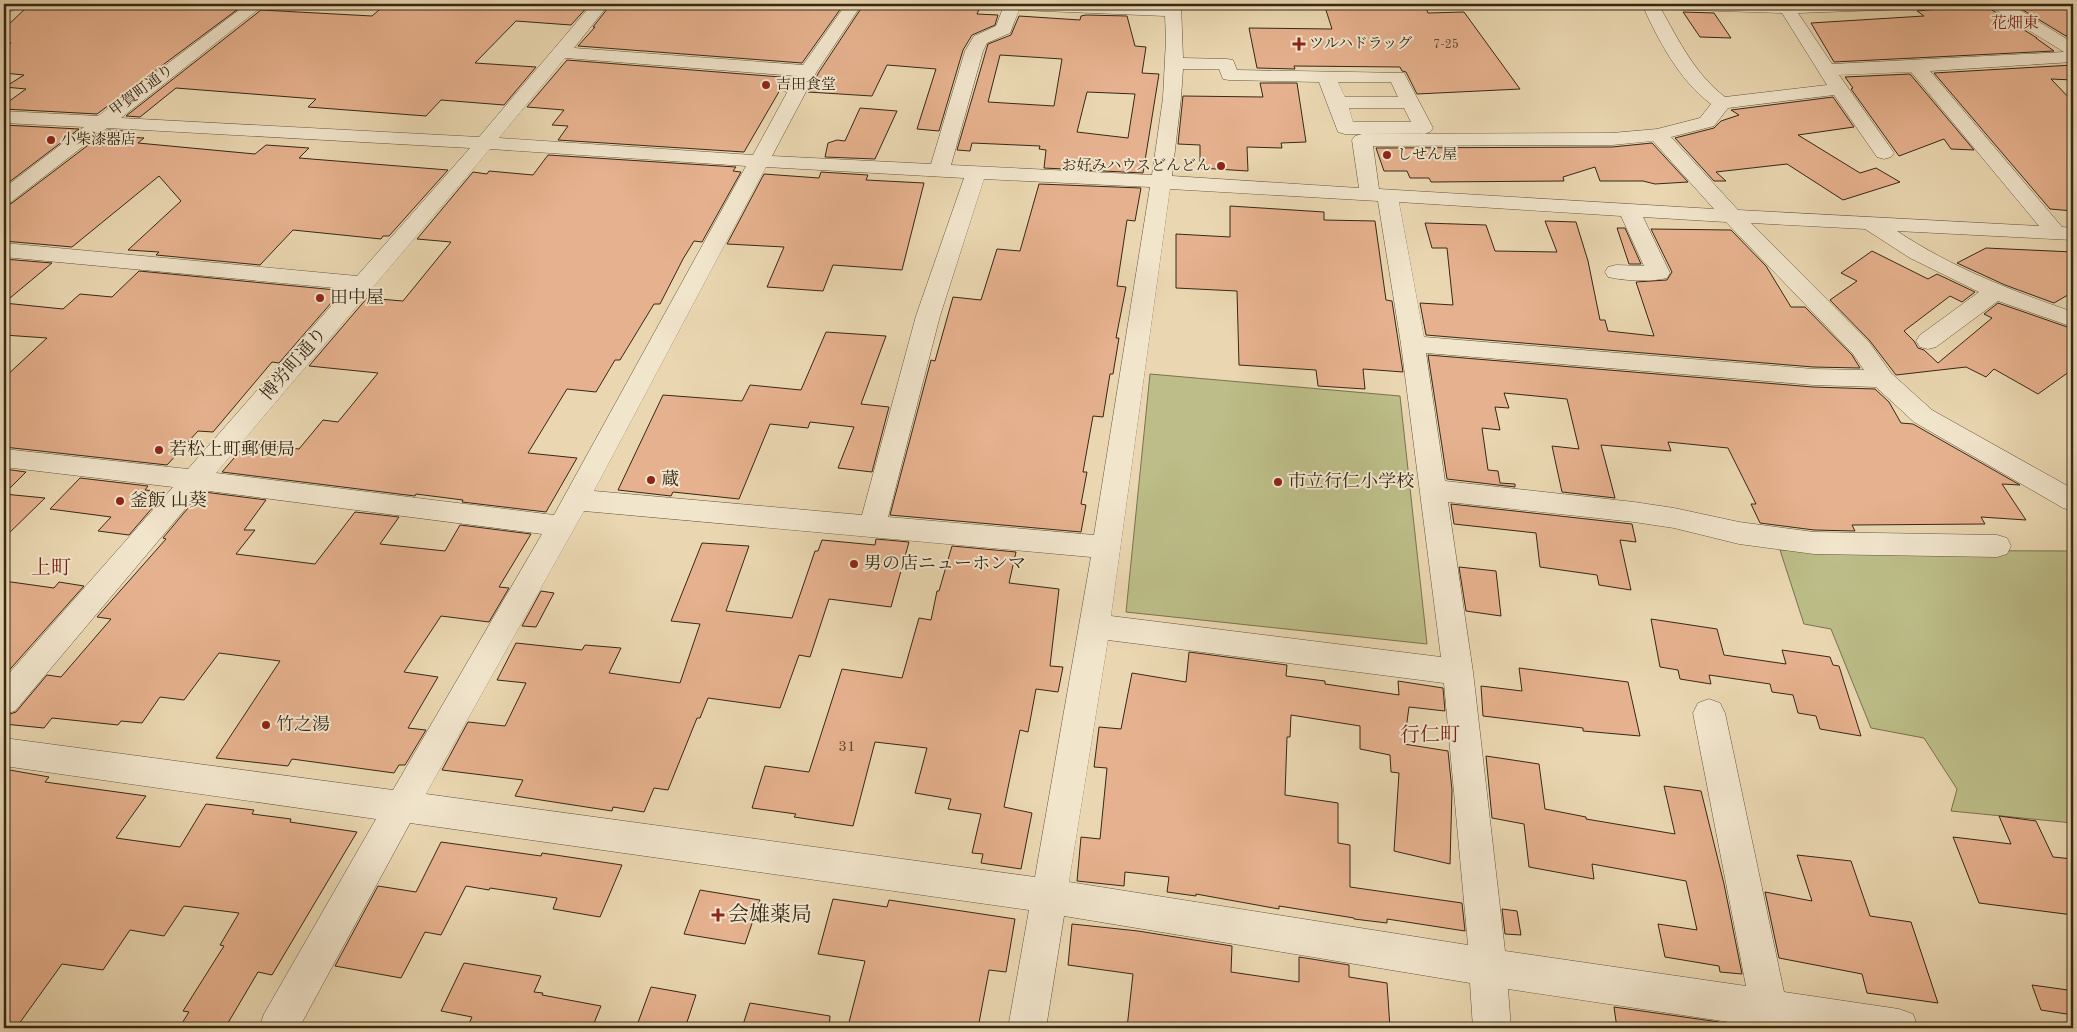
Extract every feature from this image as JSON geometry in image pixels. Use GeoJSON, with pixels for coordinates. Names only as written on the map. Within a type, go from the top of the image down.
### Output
{"type":"FeatureCollection","features":[{"type":"Feature","properties":{"kind":"street"},"geometry":{"type":"LineString","coordinates":[[4,9],[13,4]]}},
{"type":"Feature","properties":{"kind":"street","name":"甲賀町通り"},"geometry":{"type":"LineString","coordinates":[[4,198],[257,4]]}},
{"type":"Feature","properties":{"kind":"street","name":"博労町通り"},"geometry":{"type":"LineString","coordinates":[[4,701],[193,479],[485,143],[601,4]]}},
{"type":"Feature","properties":{"kind":"street"},"geometry":{"type":"LineString","coordinates":[[278,1028],[401,807],[576,500],[808,71],[854,4]]}},
{"type":"Feature","properties":{"kind":"street"},"geometry":{"type":"LineString","coordinates":[[1008,4],[1173,7],[1175,39],[1171,107],[1162,182],[1095,626],[1027,1028]]}},
{"type":"Feature","properties":{"kind":"street"},"geometry":{"type":"LineString","coordinates":[[939,170],[974,51],[980,40],[1004,29],[1013,4]]}},
{"type":"Feature","properties":{"kind":"street"},"geometry":{"type":"LineString","coordinates":[[1650,4],[1684,65],[1707,93],[1721,103],[1839,89]]}},
{"type":"Feature","properties":{"kind":"street"},"geometry":{"type":"LineString","coordinates":[[1655,4],[1786,6],[1908,4]]}},
{"type":"Feature","properties":{"kind":"street"},"geometry":{"type":"LineString","coordinates":[[1999,4],[2073,50]]}},
{"type":"Feature","properties":{"kind":"street"},"geometry":{"type":"LineString","coordinates":[[1786,6],[1839,89],[1884,153]]}},
{"type":"Feature","properties":{"kind":"street"},"geometry":{"type":"LineString","coordinates":[[561,52],[808,71]]}},
{"type":"Feature","properties":{"kind":"street"},"geometry":{"type":"LineString","coordinates":[[1827,70],[2073,57]]}},
{"type":"Feature","properties":{"kind":"street"},"geometry":{"type":"LineString","coordinates":[[1173,68],[1227,64],[1229,75],[1326,76],[1398,77],[1423,128],[1345,128],[1338,103],[1326,76]]}},
{"type":"Feature","properties":{"kind":"street"},"geometry":{"type":"LineString","coordinates":[[1916,66],[2065,233]]}},
{"type":"Feature","properties":{"kind":"street"},"geometry":{"type":"LineString","coordinates":[[1338,103],[1410,102]]}},
{"type":"Feature","properties":{"kind":"street"},"geometry":{"type":"LineString","coordinates":[[1492,1028],[1488,967],[1458,672],[1413,344],[1378,195],[1362,140],[1612,139],[1658,135],[1707,122],[1718,110],[1721,103]]}},
{"type":"Feature","properties":{"kind":"street"},"geometry":{"type":"LineString","coordinates":[[4,117],[485,143],[759,161],[976,171],[1732,216],[2065,233]]}},
{"type":"Feature","properties":{"kind":"street"},"geometry":{"type":"LineString","coordinates":[[1658,135],[1732,216],[1861,348],[1882,379],[1923,416],[2073,501]]}},
{"type":"Feature","properties":{"kind":"street"},"geometry":{"type":"LineString","coordinates":[[872,527],[928,316],[976,171]]}},
{"type":"Feature","properties":{"kind":"street"},"geometry":{"type":"LineString","coordinates":[[1616,272],[1659,272],[1629,210]]}},
{"type":"Feature","properties":{"kind":"street"},"geometry":{"type":"LineString","coordinates":[[1870,223],[1905,247],[1995,292],[2073,320]]}},
{"type":"Feature","properties":{"kind":"street"},"geometry":{"type":"LineString","coordinates":[[4,250],[364,284]]}},
{"type":"Feature","properties":{"kind":"street"},"geometry":{"type":"LineString","coordinates":[[1928,341],[1995,292]]}},
{"type":"Feature","properties":{"kind":"street"},"geometry":{"type":"LineString","coordinates":[[1413,344],[1813,377],[1882,379]]}},
{"type":"Feature","properties":{"kind":"street"},"geometry":{"type":"LineString","coordinates":[[4,458],[193,479],[561,526]]}},
{"type":"Feature","properties":{"kind":"street"},"geometry":{"type":"LineString","coordinates":[[1433,490],[1634,512],[1674,518],[1739,533],[1814,543],[1997,546]]}},
{"type":"Feature","properties":{"kind":"street"},"geometry":{"type":"LineString","coordinates":[[576,500],[1106,546]]}},
{"type":"Feature","properties":{"kind":"street"},"geometry":{"type":"LineString","coordinates":[[1095,626],[1458,672]]}},
{"type":"Feature","properties":{"kind":"street"},"geometry":{"type":"LineString","coordinates":[[1709,713],[1769,1009]]}},
{"type":"Feature","properties":{"kind":"street"},"geometry":{"type":"LineString","coordinates":[[4,752],[1050,896],[1488,967],[1899,1028]]}},
{"type":"Feature","properties":{"kind":"green space"},"geometry":{"type":"Polygon","coordinates":[[[1150,374],[1400,396],[1427,644],[1126,612],[1150,374]]]}},
{"type":"Feature","properties":{"kind":"green space"},"geometry":{"type":"Polygon","coordinates":[[[1780,550],[2073,551],[2073,823],[1951,811],[1957,789],[1924,738],[1871,728],[1831,629],[1804,624],[1780,550]]]}},
{"type":"Feature","properties":{"kind":"building"},"geometry":{"type":"Polygon","coordinates":[[[30,4],[108,8],[115,4],[220,4],[214,8],[238,9],[97,114],[4,109],[4,105],[26,89],[5,87],[24,75],[4,73],[4,48],[11,43],[4,42],[4,29],[30,4]]]}},
{"type":"Feature","properties":{"kind":"building"},"geometry":{"type":"Polygon","coordinates":[[[386,4],[590,4],[571,25],[516,21],[475,63],[536,67],[504,105],[441,100],[426,116],[308,107],[316,99],[176,88],[140,117],[126,116],[261,10],[372,16],[386,4]]]}},
{"type":"Feature","properties":{"kind":"building"},"geometry":{"type":"Polygon","coordinates":[[[611,4],[844,4],[802,63],[578,46],[595,27],[593,27],[611,4]]]}},
{"type":"Feature","properties":{"kind":"building"},"geometry":{"type":"Polygon","coordinates":[[[864,4],[980,7],[977,14],[998,15],[995,25],[972,35],[963,50],[939,131],[917,129],[936,69],[887,65],[872,96],[808,92],[864,4]]]}},
{"type":"Feature","properties":{"kind":"building"},"geometry":{"type":"Polygon","coordinates":[[[1989,4],[1992,10],[2054,51],[1834,62],[1811,23],[1924,16],[1917,11],[1989,4]]]}},
{"type":"Feature","properties":{"kind":"building"},"geometry":{"type":"Polygon","coordinates":[[[2013,4],[2065,4],[2073,8],[2073,36],[2066,36],[2013,4]]]}},
{"type":"Feature","properties":{"kind":"building"},"geometry":{"type":"Polygon","coordinates":[[[1425,6],[1428,13],[1464,12],[1520,89],[1417,94],[1406,72],[1402,71],[1400,67],[1294,66],[1295,69],[1257,68],[1249,28],[1332,29],[1325,7],[1425,6]]]}},
{"type":"Feature","properties":{"kind":"building"},"geometry":{"type":"Polygon","coordinates":[[[1683,12],[1714,13],[1731,38],[1700,37],[1683,12]]]}},
{"type":"Feature","properties":{"kind":"building"},"geometry":{"type":"Polygon","coordinates":[[[1019,16],[1080,20],[1081,16],[1127,16],[1135,46],[1146,47],[1142,73],[1159,74],[1143,173],[1044,168],[1046,150],[1039,149],[1040,146],[972,143],[970,151],[957,150],[988,44],[1011,35],[1019,16]],[[1000,55],[988,102],[1054,106],[1062,59],[1000,55]],[[1087,92],[1077,132],[1128,138],[1135,94],[1087,92]]]}},
{"type":"Feature","properties":{"kind":"building"},"geometry":{"type":"Polygon","coordinates":[[[567,60],[793,78],[786,91],[780,90],[744,152],[558,140],[568,126],[552,125],[564,110],[527,107],[567,60]]]}},
{"type":"Feature","properties":{"kind":"building"},"geometry":{"type":"Polygon","coordinates":[[[2073,65],[2073,80],[2051,79],[2073,102],[2073,211],[2050,209],[1934,73],[2073,65]]]}},
{"type":"Feature","properties":{"kind":"building"},"geometry":{"type":"Polygon","coordinates":[[[1910,74],[1974,150],[1951,149],[1944,139],[1899,156],[1851,89],[1853,88],[1845,77],[1910,74]]]}},
{"type":"Feature","properties":{"kind":"building"},"geometry":{"type":"Polygon","coordinates":[[[1260,83],[1297,83],[1306,142],[1281,143],[1282,148],[1247,147],[1248,171],[1200,168],[1200,145],[1178,144],[1183,96],[1263,97],[1260,83]]]}},
{"type":"Feature","properties":{"kind":"building"},"geometry":{"type":"Polygon","coordinates":[[[1833,97],[1854,127],[1798,135],[1860,173],[1876,168],[1900,182],[1843,200],[1787,164],[1716,172],[1726,181],[1714,181],[1675,138],[1714,128],[1721,121],[1739,115],[1731,110],[1833,97]]]}},
{"type":"Feature","properties":{"kind":"building"},"geometry":{"type":"Polygon","coordinates":[[[860,108],[897,111],[875,159],[825,157],[828,143],[837,140],[845,141],[860,108]]]}},
{"type":"Feature","properties":{"kind":"building"},"geometry":{"type":"Polygon","coordinates":[[[4,125],[79,129],[4,186],[4,125]]]}},
{"type":"Feature","properties":{"kind":"building"},"geometry":{"type":"Polygon","coordinates":[[[108,130],[123,131],[116,136],[144,138],[138,143],[255,154],[266,145],[309,148],[299,158],[448,170],[389,236],[383,236],[381,239],[293,230],[260,265],[156,255],[159,252],[128,250],[181,201],[159,176],[72,247],[4,241],[4,206],[12,203],[108,130]]]}},
{"type":"Feature","properties":{"kind":"building"},"geometry":{"type":"Polygon","coordinates":[[[1652,143],[1688,182],[1655,184],[1643,181],[1600,181],[1595,167],[1563,177],[1564,181],[1431,182],[1429,178],[1410,178],[1407,171],[1384,171],[1376,148],[1612,147],[1652,143]]]}},
{"type":"Feature","properties":{"kind":"building"},"geometry":{"type":"Polygon","coordinates":[[[548,155],[736,167],[733,171],[741,172],[702,242],[694,241],[660,304],[654,304],[620,360],[615,360],[596,392],[567,389],[528,453],[577,458],[546,512],[462,502],[463,500],[416,494],[415,496],[222,472],[247,443],[299,449],[323,420],[338,422],[378,373],[309,366],[367,298],[403,301],[451,242],[417,239],[473,172],[487,174],[489,171],[533,175],[548,155]]]}},
{"type":"Feature","properties":{"kind":"building"},"geometry":{"type":"Polygon","coordinates":[[[821,172],[868,175],[866,180],[924,183],[902,270],[833,265],[823,291],[767,287],[784,247],[727,244],[764,174],[819,178],[821,172]]]}},
{"type":"Feature","properties":{"kind":"building"},"geometry":{"type":"Polygon","coordinates":[[[1039,184],[1141,188],[1135,221],[1127,220],[1117,286],[1126,287],[1116,338],[1119,338],[1113,374],[1110,374],[1103,417],[1093,416],[1083,472],[1087,472],[1081,504],[1086,505],[1081,532],[890,515],[931,360],[935,361],[953,297],[981,300],[997,249],[1020,251],[1039,184]]]}},
{"type":"Feature","properties":{"kind":"building"},"geometry":{"type":"Polygon","coordinates":[[[1230,206],[1324,212],[1324,220],[1375,221],[1386,300],[1392,301],[1403,372],[1363,369],[1365,389],[1318,386],[1316,370],[1239,365],[1237,291],[1176,288],[1176,234],[1230,237],[1230,206]]]}},
{"type":"Feature","properties":{"kind":"building"},"geometry":{"type":"Polygon","coordinates":[[[1545,221],[1576,222],[1588,261],[1600,320],[1605,320],[1608,331],[1654,336],[1636,282],[1667,280],[1672,272],[1651,229],[1731,230],[1766,266],[1791,307],[1805,307],[1852,355],[1860,368],[1813,367],[1426,335],[1420,303],[1453,305],[1447,248],[1432,248],[1425,223],[1486,225],[1495,251],[1557,252],[1545,221]]]}},
{"type":"Feature","properties":{"kind":"building"},"geometry":{"type":"Polygon","coordinates":[[[1617,228],[1625,228],[1641,264],[1629,264],[1617,228]]]}},
{"type":"Feature","properties":{"kind":"building"},"geometry":{"type":"Polygon","coordinates":[[[1986,248],[2073,252],[2073,292],[2054,303],[2005,285],[1957,263],[1986,248]]]}},
{"type":"Feature","properties":{"kind":"building"},"geometry":{"type":"Polygon","coordinates":[[[1872,251],[1928,279],[1937,274],[1975,292],[1962,302],[1950,296],[1904,331],[1918,348],[1924,350],[1938,363],[1992,318],[1984,314],[1998,303],[2073,329],[2073,369],[2038,394],[1994,369],[1986,377],[1966,367],[1896,375],[1870,341],[1830,300],[1857,281],[1841,273],[1872,251]]]}},
{"type":"Feature","properties":{"kind":"building"},"geometry":{"type":"Polygon","coordinates":[[[4,259],[52,263],[4,303],[4,259]]]}},
{"type":"Feature","properties":{"kind":"building"},"geometry":{"type":"Polygon","coordinates":[[[139,271],[336,290],[332,294],[338,295],[279,363],[272,362],[213,432],[198,431],[167,465],[4,447],[4,378],[47,338],[4,335],[4,303],[63,309],[80,294],[112,297],[139,271]]]}},
{"type":"Feature","properties":{"kind":"building"},"geometry":{"type":"Polygon","coordinates":[[[826,332],[886,336],[861,404],[889,407],[872,472],[838,468],[854,427],[810,422],[808,428],[770,424],[739,499],[673,492],[671,496],[618,490],[663,395],[742,401],[750,385],[801,390],[826,332]]]}},
{"type":"Feature","properties":{"kind":"building"},"geometry":{"type":"Polygon","coordinates":[[[1428,355],[1813,387],[1875,389],[1889,402],[1901,423],[1913,424],[2020,485],[2002,484],[2026,520],[1981,517],[1985,524],[1852,525],[1855,531],[1814,530],[1760,523],[1751,504],[1756,504],[1728,448],[1668,442],[1671,451],[1601,445],[1615,498],[1562,492],[1552,446],[1579,449],[1567,399],[1504,393],[1509,408],[1495,407],[1500,430],[1482,428],[1488,470],[1498,471],[1500,483],[1515,484],[1515,487],[1447,479],[1428,355]]]}},
{"type":"Feature","properties":{"kind":"building"},"geometry":{"type":"Polygon","coordinates":[[[4,469],[26,472],[4,494],[4,469]]]}},
{"type":"Feature","properties":{"kind":"building"},"geometry":{"type":"Polygon","coordinates":[[[80,478],[148,486],[145,490],[166,492],[129,535],[98,531],[111,517],[50,509],[80,478]]]}},
{"type":"Feature","properties":{"kind":"building"},"geometry":{"type":"Polygon","coordinates":[[[204,492],[266,500],[244,530],[255,530],[236,554],[315,564],[355,512],[399,517],[380,544],[445,551],[460,525],[531,534],[499,587],[509,588],[489,622],[441,616],[404,672],[438,677],[408,728],[426,730],[405,765],[399,765],[394,773],[292,759],[288,766],[216,758],[280,661],[219,653],[184,700],[160,697],[142,723],[121,721],[118,725],[52,718],[44,728],[4,724],[4,716],[16,712],[47,675],[61,677],[111,619],[97,617],[166,539],[163,538],[198,496],[204,492]]]}},
{"type":"Feature","properties":{"kind":"building"},"geometry":{"type":"Polygon","coordinates":[[[4,494],[45,498],[4,538],[4,494]]]}},
{"type":"Feature","properties":{"kind":"building"},"geometry":{"type":"Polygon","coordinates":[[[1451,504],[1632,524],[1636,542],[1620,540],[1631,590],[1599,585],[1597,575],[1540,567],[1536,533],[1454,524],[1451,504]]]}},
{"type":"Feature","properties":{"kind":"building"},"geometry":{"type":"Polygon","coordinates":[[[876,539],[909,542],[891,607],[829,599],[810,657],[799,655],[780,708],[708,698],[700,718],[697,718],[668,790],[654,788],[644,812],[613,807],[612,811],[515,796],[523,780],[442,770],[468,722],[505,726],[526,683],[497,680],[516,643],[582,650],[585,645],[621,648],[609,673],[680,683],[700,624],[671,621],[702,543],[749,546],[726,611],[792,618],[815,551],[818,551],[822,540],[875,545],[876,539]]]}},
{"type":"Feature","properties":{"kind":"building"},"geometry":{"type":"Polygon","coordinates":[[[952,546],[1016,552],[1009,583],[1059,589],[1050,666],[1063,667],[1058,692],[1036,689],[1028,732],[1020,730],[1004,807],[1032,813],[1021,869],[981,863],[983,854],[972,853],[981,814],[948,809],[951,799],[915,793],[927,748],[875,742],[853,826],[794,817],[796,814],[752,808],[765,766],[809,772],[842,669],[902,678],[919,618],[931,620],[937,591],[939,591],[952,546]]]}},
{"type":"Feature","properties":{"kind":"building"},"geometry":{"type":"Polygon","coordinates":[[[1459,567],[1496,571],[1501,616],[1466,611],[1459,567]]]}},
{"type":"Feature","properties":{"kind":"building"},"geometry":{"type":"Polygon","coordinates":[[[4,581],[54,588],[59,582],[84,586],[4,676],[4,581]]]}},
{"type":"Feature","properties":{"kind":"building"},"geometry":{"type":"Polygon","coordinates":[[[541,591],[554,593],[536,627],[522,626],[541,591]]]}},
{"type":"Feature","properties":{"kind":"building"},"geometry":{"type":"Polygon","coordinates":[[[1651,619],[1717,629],[1724,655],[1786,664],[1782,650],[1830,657],[1833,665],[1839,666],[1861,736],[1820,729],[1816,716],[1798,713],[1793,695],[1772,692],[1770,684],[1709,675],[1711,684],[1680,679],[1678,670],[1660,667],[1651,619]]]}},
{"type":"Feature","properties":{"kind":"building"},"geometry":{"type":"Polygon","coordinates":[[[1189,652],[1287,665],[1286,676],[1325,681],[1325,684],[1399,695],[1398,681],[1443,688],[1445,711],[1409,707],[1404,744],[1448,751],[1452,790],[1450,864],[1394,851],[1399,773],[1391,772],[1390,755],[1360,749],[1360,726],[1291,715],[1290,737],[1287,737],[1285,795],[1338,803],[1338,843],[1350,845],[1350,887],[1462,903],[1465,931],[1387,919],[1387,923],[1354,919],[1279,906],[1279,909],[1196,894],[1196,896],[1167,892],[1169,877],[1125,872],[1124,886],[1077,881],[1081,837],[1100,839],[1107,768],[1094,767],[1099,727],[1121,729],[1132,673],[1186,682],[1189,652]]]}},
{"type":"Feature","properties":{"kind":"building"},"geometry":{"type":"Polygon","coordinates":[[[1519,668],[1628,682],[1640,736],[1583,731],[1583,728],[1483,716],[1481,686],[1522,691],[1519,668]]]}},
{"type":"Feature","properties":{"kind":"building"},"geometry":{"type":"Polygon","coordinates":[[[1486,756],[1539,764],[1545,809],[1586,817],[1586,819],[1675,834],[1664,786],[1701,791],[1724,884],[1742,974],[1720,972],[1719,966],[1665,957],[1658,924],[1697,930],[1686,881],[1592,864],[1594,879],[1529,867],[1524,824],[1492,818],[1486,756]]]}},
{"type":"Feature","properties":{"kind":"building"},"geometry":{"type":"Polygon","coordinates":[[[4,769],[49,777],[45,782],[146,796],[116,838],[180,847],[206,804],[254,810],[252,814],[291,819],[290,822],[357,832],[272,975],[258,972],[225,1028],[179,1028],[189,1012],[183,1011],[224,946],[220,945],[239,913],[184,906],[164,936],[130,930],[103,970],[62,964],[16,1028],[4,1028],[4,769]]]}},
{"type":"Feature","properties":{"kind":"building"},"geometry":{"type":"Polygon","coordinates":[[[1999,816],[2036,821],[2053,857],[2073,859],[2073,915],[1979,903],[1953,837],[2011,844],[1999,816]]]}},
{"type":"Feature","properties":{"kind":"building"},"geometry":{"type":"Polygon","coordinates":[[[441,842],[541,856],[542,853],[622,865],[600,917],[553,909],[557,898],[466,886],[441,935],[425,932],[401,978],[335,966],[378,886],[416,892],[441,842]]]}},
{"type":"Feature","properties":{"kind":"building"},"geometry":{"type":"Polygon","coordinates":[[[1797,855],[1851,861],[1870,916],[1911,922],[1938,1003],[1867,993],[1862,974],[1779,958],[1765,892],[1812,901],[1797,855]]]}},
{"type":"Feature","properties":{"kind":"building"},"geometry":{"type":"Polygon","coordinates":[[[700,890],[760,900],[745,944],[684,934],[700,890]]]}},
{"type":"Feature","properties":{"kind":"building"},"geometry":{"type":"Polygon","coordinates":[[[833,899],[887,907],[889,900],[1015,919],[1006,972],[989,970],[978,1028],[862,1028],[848,1026],[865,961],[818,954],[833,899]]]}},
{"type":"Feature","properties":{"kind":"building"},"geometry":{"type":"Polygon","coordinates":[[[1502,909],[1517,911],[1521,935],[1505,934],[1502,909]]]}},
{"type":"Feature","properties":{"kind":"building"},"geometry":{"type":"Polygon","coordinates":[[[1072,924],[1138,931],[1232,946],[1231,972],[1299,982],[1299,957],[1349,965],[1349,977],[1387,983],[1390,1028],[1127,1028],[1133,974],[1068,965],[1072,924]]]}},
{"type":"Feature","properties":{"kind":"building"},"geometry":{"type":"Polygon","coordinates":[[[464,963],[541,976],[534,992],[601,1006],[592,1028],[467,1028],[472,1017],[441,1011],[464,963]]]}},
{"type":"Feature","properties":{"kind":"building"},"geometry":{"type":"Polygon","coordinates":[[[2032,985],[2068,990],[2073,1002],[2073,1015],[2041,1010],[2032,985]]]}},
{"type":"Feature","properties":{"kind":"building"},"geometry":{"type":"Polygon","coordinates":[[[651,987],[696,995],[685,1028],[636,1028],[651,987]]]}},
{"type":"Feature","properties":{"kind":"building"},"geometry":{"type":"Polygon","coordinates":[[[750,1003],[830,1016],[829,1028],[742,1028],[750,1003]]]}},
{"type":"Feature","properties":{"kind":"building"},"geometry":{"type":"Polygon","coordinates":[[[1614,1007],[1719,1022],[1718,1028],[1617,1028],[1614,1007]]]}},
{"type":"Feature","properties":{"kind":"place","name":"ツルハドラッグ"},"geometry":{"type":"Point","coordinates":[1299,44]}},
{"type":"Feature","properties":{"kind":"place","name":"吉田食堂"},"geometry":{"type":"Point","coordinates":[766,85]}},
{"type":"Feature","properties":{"kind":"place","name":"小柴漆器店"},"geometry":{"type":"Point","coordinates":[51,140]}},
{"type":"Feature","properties":{"kind":"place","name":"しせん屋"},"geometry":{"type":"Point","coordinates":[1387,155]}},
{"type":"Feature","properties":{"kind":"place","name":"お好みハウスどんどん"},"geometry":{"type":"Point","coordinates":[1221,166]}},
{"type":"Feature","properties":{"kind":"place","name":"田中屋"},"geometry":{"type":"Point","coordinates":[320,298]}},
{"type":"Feature","properties":{"kind":"place","name":"若松上町郵便局"},"geometry":{"type":"Point","coordinates":[159,450]}},
{"type":"Feature","properties":{"kind":"place","name":"蔵"},"geometry":{"type":"Point","coordinates":[651,480]}},
{"type":"Feature","properties":{"kind":"place","name":"市立行仁小学校"},"geometry":{"type":"Point","coordinates":[1278,482]}},
{"type":"Feature","properties":{"kind":"place","name":"釜飯 山葵"},"geometry":{"type":"Point","coordinates":[120,501]}},
{"type":"Feature","properties":{"kind":"place","name":"男の店ニューホンマ"},"geometry":{"type":"Point","coordinates":[854,564]}},
{"type":"Feature","properties":{"kind":"place","name":"竹之湯"},"geometry":{"type":"Point","coordinates":[266,725]}},
{"type":"Feature","properties":{"kind":"place","name":"会雄薬局"},"geometry":{"type":"Point","coordinates":[718,915]}},
{"type":"Feature","properties":{"kind":"district","name":"花畑東"},"geometry":{"type":"Point","coordinates":[2015,24]}},
{"type":"Feature","properties":{"kind":"district","name":"上町"},"geometry":{"type":"Point","coordinates":[51,569]}},
{"type":"Feature","properties":{"kind":"district","name":"行仁町"},"geometry":{"type":"Point","coordinates":[1430,736]}}]}
